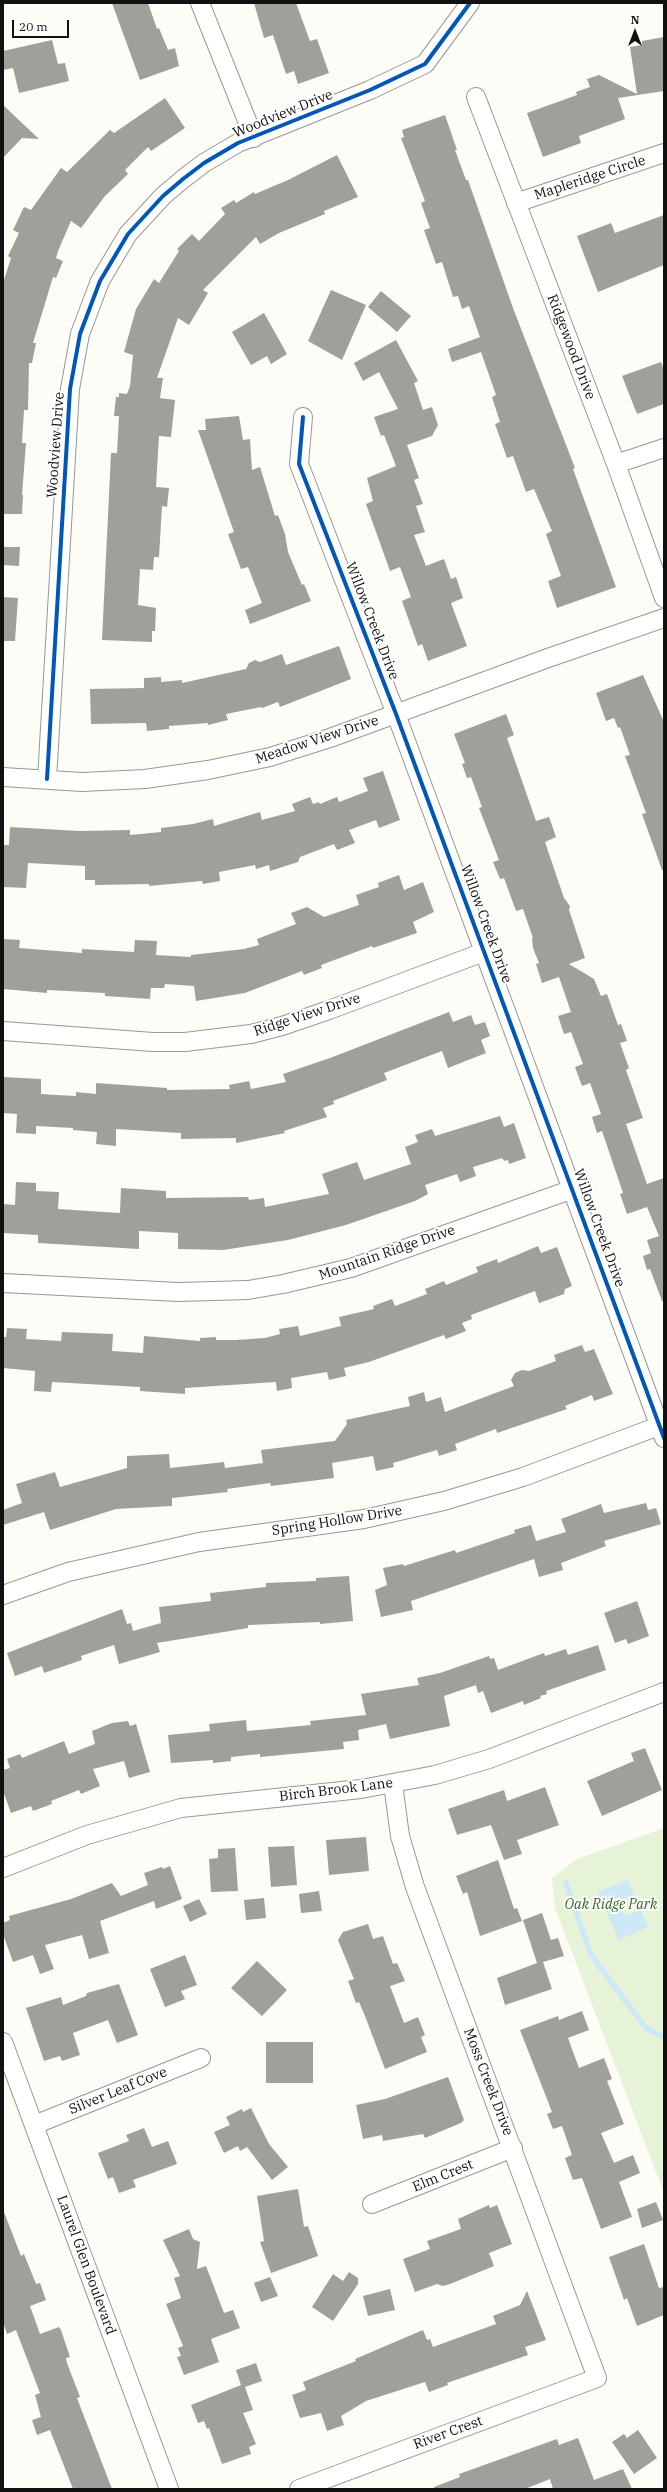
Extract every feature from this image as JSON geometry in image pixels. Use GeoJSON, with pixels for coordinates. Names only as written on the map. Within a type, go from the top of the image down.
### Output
{"type":"FeatureCollection","features":[{"type":"Feature","properties":{"kind":"street"},"geometry":{"type":"LineString","coordinates":[[200,3],[254,138]]}},
{"type":"Feature","properties":{"kind":"street","name":"Woodview Drive"},"geometry":{"type":"LineString","coordinates":[[47,779],[70,389],[80,334],[100,281],[125,240],[145,214],[163,196],[204,163],[238,143],[254,138],[370,90],[425,64],[470,3]]}},
{"type":"Feature","properties":{"kind":"street","name":"Ridgewood Drive"},"geometry":{"type":"LineString","coordinates":[[476,97],[616,464],[664,598]]}},
{"type":"Feature","properties":{"kind":"street","name":"Mapleridge Circle"},"geometry":{"type":"LineString","coordinates":[[516,202],[664,153]]}},
{"type":"Feature","properties":{"kind":"street","name":"Willow Creek Drive"},"geometry":{"type":"LineString","coordinates":[[303,417],[299,464],[396,714],[572,1189],[663,1429]]}},
{"type":"Feature","properties":{"kind":"street"},"geometry":{"type":"LineString","coordinates":[[616,464],[664,448]]}},
{"type":"Feature","properties":{"kind":"street","name":"Meadow View Drive"},"geometry":{"type":"LineString","coordinates":[[3,777],[82,782],[145,779],[208,770],[270,757],[330,738],[548,658],[664,618]]}},
{"type":"Feature","properties":{"kind":"street","name":"Ridge View Drive"},"geometry":{"type":"LineString","coordinates":[[3,1031],[153,1042],[186,1042],[231,1037],[282,1026],[484,952]]}},
{"type":"Feature","properties":{"kind":"street","name":"Mountain Ridge Drive"},"geometry":{"type":"LineString","coordinates":[[3,1283],[178,1292],[248,1290],[283,1284],[351,1268],[572,1189]]}},
{"type":"Feature","properties":{"kind":"street","name":"Spring Hollow Drive"},"geometry":{"type":"LineString","coordinates":[[3,1595],[68,1572],[199,1542],[364,1519],[444,1501],[523,1478],[663,1429]]}},
{"type":"Feature","properties":{"kind":"street","name":"Birch Brook Lane"},"geometry":{"type":"LineString","coordinates":[[3,1868],[87,1835],[181,1808],[393,1784],[489,1759],[664,1692]]}},
{"type":"Feature","properties":{"kind":"street","name":"Moss Creek Drive"},"geometry":{"type":"LineString","coordinates":[[393,1784],[400,1836],[414,1887],[513,2148],[597,2378]]}},
{"type":"Feature","properties":{"kind":"street","name":"Laurel Glen Boulevard"},"geometry":{"type":"LineString","coordinates":[[3,2042],[169,2489]]}},
{"type":"Feature","properties":{"kind":"street","name":"Silver Leaf Cove"},"geometry":{"type":"LineString","coordinates":[[34,2124],[201,2058]]}},
{"type":"Feature","properties":{"kind":"street","name":"Elm Crest"},"geometry":{"type":"LineString","coordinates":[[372,2204],[513,2148]]}},
{"type":"Feature","properties":{"kind":"street","name":"River Crest"},"geometry":{"type":"LineString","coordinates":[[299,2489],[597,2378]]}},
{"type":"Feature","properties":{"kind":"green space","name":"Oak Ridge Park"},"geometry":{"type":"Polygon","coordinates":[[[664,1828],[664,2193],[555,1908],[552,1878],[577,1859],[664,1828]]]}},
{"type":"Feature","properties":{"kind":"water"},"geometry":{"type":"Polygon","coordinates":[[[627,1880],[634,1895],[619,1902],[625,1916],[641,1910],[648,1927],[619,1940],[598,1892],[627,1880]]]}},
{"type":"Feature","properties":{"kind":"building"},"geometry":{"type":"Polygon","coordinates":[[[112,3],[148,3],[157,29],[159,28],[168,50],[175,48],[179,66],[140,80],[112,3]]]}},
{"type":"Feature","properties":{"kind":"building"},"geometry":{"type":"Polygon","coordinates":[[[254,3],[296,3],[310,41],[317,39],[329,73],[298,84],[294,71],[286,74],[273,35],[264,38],[254,3]]]}},
{"type":"Feature","properties":{"kind":"building"},"geometry":{"type":"Polygon","coordinates":[[[664,37],[664,91],[618,98],[625,119],[579,136],[581,143],[543,157],[527,113],[577,95],[576,92],[590,87],[587,79],[599,75],[637,94],[630,47],[642,45],[642,41],[664,37]]]}},
{"type":"Feature","properties":{"kind":"building"},"geometry":{"type":"Polygon","coordinates":[[[52,40],[58,64],[65,63],[69,81],[19,93],[13,68],[3,70],[3,51],[52,40]]]}},
{"type":"Feature","properties":{"kind":"building"},"geometry":{"type":"Polygon","coordinates":[[[165,98],[185,128],[151,151],[148,147],[125,170],[128,174],[105,196],[81,228],[71,221],[58,251],[56,258],[63,261],[56,278],[53,277],[33,343],[36,343],[32,363],[29,363],[28,410],[24,410],[22,443],[26,443],[22,514],[3,514],[3,283],[11,258],[8,256],[19,233],[13,230],[24,207],[31,210],[61,168],[67,172],[110,130],[114,133],[165,98]]]}},
{"type":"Feature","properties":{"kind":"building"},"geometry":{"type":"Polygon","coordinates":[[[3,105],[39,139],[22,138],[3,158],[3,105]]]}},
{"type":"Feature","properties":{"kind":"building"},"geometry":{"type":"Polygon","coordinates":[[[445,115],[457,150],[455,150],[466,180],[468,180],[513,308],[575,468],[573,469],[616,587],[557,608],[548,581],[561,576],[546,534],[552,531],[534,489],[526,492],[513,456],[507,458],[495,424],[500,422],[492,397],[496,395],[481,352],[452,362],[448,349],[480,337],[469,306],[462,309],[458,296],[453,297],[442,262],[436,264],[424,230],[430,228],[421,203],[425,201],[401,138],[404,137],[402,130],[445,115]]]}},
{"type":"Feature","properties":{"kind":"building"},"geometry":{"type":"Polygon","coordinates":[[[337,155],[358,197],[324,211],[325,214],[279,233],[260,244],[256,237],[203,290],[208,293],[189,325],[178,318],[157,378],[163,378],[160,398],[175,400],[171,437],[159,436],[156,487],[169,488],[167,507],[162,506],[159,557],[154,557],[153,570],[140,569],[138,605],[156,608],[155,631],[152,631],[152,642],[102,640],[111,453],[117,453],[119,416],[114,416],[116,397],[119,397],[119,393],[127,394],[130,386],[133,355],[124,352],[136,309],[154,279],[159,283],[179,251],[177,249],[192,234],[199,241],[225,214],[221,208],[234,200],[236,203],[254,192],[255,194],[288,180],[337,155]]]}},
{"type":"Feature","properties":{"kind":"building"},"geometry":{"type":"Polygon","coordinates":[[[664,215],[664,265],[598,292],[577,236],[611,223],[615,233],[664,215]]]}},
{"type":"Feature","properties":{"kind":"building"},"geometry":{"type":"Polygon","coordinates":[[[331,290],[366,305],[342,360],[308,341],[331,290]]]}},
{"type":"Feature","properties":{"kind":"building"},"geometry":{"type":"Polygon","coordinates":[[[381,291],[411,316],[397,332],[368,307],[381,291]]]}},
{"type":"Feature","properties":{"kind":"building"},"geometry":{"type":"Polygon","coordinates":[[[264,313],[287,354],[271,364],[267,356],[251,365],[232,332],[264,313]]]}},
{"type":"Feature","properties":{"kind":"building"},"geometry":{"type":"Polygon","coordinates":[[[396,340],[418,381],[414,383],[423,410],[432,407],[438,425],[432,436],[407,445],[419,478],[414,480],[423,504],[416,506],[425,532],[414,535],[426,566],[444,559],[451,579],[456,577],[463,598],[451,603],[467,646],[428,661],[422,644],[418,646],[402,601],[411,597],[400,567],[390,571],[366,504],[373,501],[367,478],[396,466],[384,435],[381,436],[374,417],[398,409],[379,372],[363,381],[354,363],[396,340]]]}},
{"type":"Feature","properties":{"kind":"building"},"geometry":{"type":"Polygon","coordinates":[[[661,362],[664,370],[664,404],[637,414],[622,376],[661,362]]]}},
{"type":"Feature","properties":{"kind":"building"},"geometry":{"type":"Polygon","coordinates":[[[239,416],[243,440],[250,439],[252,470],[260,467],[275,516],[278,515],[285,534],[288,552],[302,585],[304,584],[311,601],[250,624],[245,610],[262,603],[248,567],[241,569],[228,534],[234,532],[198,430],[206,430],[205,419],[239,416]]]}},
{"type":"Feature","properties":{"kind":"building"},"geometry":{"type":"Polygon","coordinates":[[[3,547],[20,547],[19,566],[3,565],[3,547]]]}},
{"type":"Feature","properties":{"kind":"building"},"geometry":{"type":"Polygon","coordinates":[[[3,597],[18,598],[15,641],[3,641],[3,597]]]}},
{"type":"Feature","properties":{"kind":"building"},"geometry":{"type":"Polygon","coordinates":[[[339,646],[351,679],[280,707],[278,702],[262,708],[226,714],[228,720],[208,725],[208,723],[169,726],[169,729],[147,731],[146,723],[91,724],[90,689],[144,688],[144,678],[161,677],[161,682],[182,680],[182,683],[246,669],[249,663],[255,660],[260,662],[282,654],[286,665],[339,646]]]}},
{"type":"Feature","properties":{"kind":"building"},"geometry":{"type":"Polygon","coordinates":[[[643,675],[664,722],[664,870],[662,870],[642,814],[646,813],[625,756],[630,755],[620,727],[618,728],[614,718],[606,721],[596,693],[643,675]]]}},
{"type":"Feature","properties":{"kind":"building"},"geometry":{"type":"Polygon","coordinates":[[[506,714],[514,735],[507,738],[536,821],[549,817],[556,837],[545,842],[564,898],[570,906],[569,910],[585,958],[569,964],[594,979],[601,996],[607,994],[618,1025],[621,1024],[627,1041],[620,1043],[629,1068],[626,1070],[643,1118],[626,1124],[647,1184],[664,1178],[664,1301],[662,1301],[650,1269],[647,1270],[643,1256],[651,1253],[647,1240],[659,1236],[647,1207],[627,1214],[620,1194],[623,1193],[602,1131],[597,1133],[592,1117],[601,1114],[590,1083],[582,1086],[575,1067],[583,1064],[571,1032],[564,1034],[558,1016],[571,1012],[559,977],[542,983],[536,964],[539,963],[533,948],[533,938],[523,909],[516,911],[504,878],[500,879],[493,862],[499,860],[479,808],[482,807],[471,777],[467,778],[462,764],[465,763],[454,734],[506,714]]]}},
{"type":"Feature","properties":{"kind":"building"},"geometry":{"type":"Polygon","coordinates":[[[383,771],[400,820],[379,828],[376,820],[349,830],[355,843],[337,850],[334,844],[300,857],[298,862],[270,871],[269,865],[256,869],[255,865],[219,872],[220,881],[203,884],[202,881],[149,886],[149,884],[95,885],[95,880],[85,880],[85,866],[28,863],[26,888],[3,887],[3,845],[9,845],[10,827],[79,831],[130,830],[130,835],[161,832],[161,828],[193,824],[213,819],[214,826],[260,812],[262,820],[295,811],[292,804],[310,797],[313,804],[319,802],[320,804],[337,797],[339,802],[368,791],[363,778],[383,771]]]}},
{"type":"Feature","properties":{"kind":"building"},"geometry":{"type":"Polygon","coordinates":[[[399,875],[404,890],[423,882],[434,912],[413,922],[417,933],[373,948],[372,946],[321,965],[322,968],[304,975],[302,971],[245,993],[196,1001],[194,986],[165,984],[164,988],[151,988],[150,999],[105,996],[105,993],[47,990],[47,993],[3,989],[3,939],[20,940],[19,948],[82,953],[82,949],[134,952],[135,940],[157,941],[156,955],[191,957],[191,955],[244,949],[259,945],[257,939],[296,924],[291,913],[307,907],[324,917],[359,905],[356,895],[379,887],[378,883],[399,875]]]}},
{"type":"Feature","properties":{"kind":"building"},"geometry":{"type":"Polygon","coordinates":[[[449,1012],[453,1022],[471,1015],[475,1025],[485,1022],[490,1036],[481,1040],[486,1053],[448,1068],[442,1051],[384,1073],[387,1080],[333,1101],[334,1104],[323,1108],[327,1117],[284,1131],[285,1133],[236,1143],[236,1138],[181,1139],[181,1133],[116,1129],[116,1146],[96,1144],[97,1132],[73,1130],[73,1128],[36,1126],[36,1134],[16,1133],[17,1114],[3,1113],[3,1077],[41,1079],[41,1094],[76,1096],[76,1092],[96,1094],[96,1083],[167,1088],[167,1090],[230,1089],[229,1085],[249,1081],[251,1089],[286,1082],[283,1074],[330,1058],[449,1012]]]}},
{"type":"Feature","properties":{"kind":"building"},"geometry":{"type":"Polygon","coordinates":[[[500,1116],[504,1127],[514,1123],[526,1158],[509,1164],[508,1160],[504,1161],[502,1158],[473,1167],[476,1176],[460,1182],[457,1174],[425,1185],[428,1194],[415,1201],[346,1225],[288,1240],[223,1250],[178,1249],[178,1233],[139,1231],[139,1249],[38,1243],[38,1235],[3,1233],[3,1204],[15,1205],[16,1182],[36,1183],[36,1191],[59,1192],[58,1209],[120,1213],[121,1188],[166,1191],[166,1198],[248,1197],[249,1200],[264,1198],[265,1207],[329,1194],[322,1174],[357,1162],[364,1180],[411,1164],[405,1147],[418,1142],[415,1135],[432,1129],[435,1136],[500,1116]]]}},
{"type":"Feature","properties":{"kind":"building"},"geometry":{"type":"Polygon","coordinates":[[[538,1246],[541,1253],[557,1247],[572,1286],[565,1289],[564,1294],[539,1303],[535,1291],[471,1315],[472,1319],[462,1323],[466,1331],[446,1339],[444,1335],[369,1362],[344,1368],[346,1376],[329,1380],[327,1372],[291,1378],[292,1388],[277,1391],[276,1382],[185,1388],[185,1394],[140,1391],[140,1387],[52,1382],[51,1392],[34,1391],[35,1371],[3,1368],[3,1337],[6,1337],[7,1328],[27,1329],[26,1339],[61,1341],[62,1332],[113,1334],[112,1351],[143,1353],[144,1336],[200,1341],[200,1338],[216,1337],[216,1340],[235,1340],[265,1338],[280,1334],[279,1329],[298,1326],[300,1336],[341,1326],[339,1317],[374,1309],[373,1306],[392,1299],[395,1306],[427,1294],[425,1289],[444,1281],[446,1285],[478,1272],[476,1267],[497,1259],[498,1263],[538,1246]]]}},
{"type":"Feature","properties":{"kind":"building"},"geometry":{"type":"Polygon","coordinates":[[[582,1345],[585,1352],[594,1349],[613,1394],[594,1401],[592,1395],[565,1406],[567,1409],[497,1433],[496,1429],[455,1444],[457,1450],[439,1456],[437,1450],[393,1463],[394,1467],[376,1471],[373,1456],[332,1463],[334,1478],[271,1486],[270,1483],[227,1489],[228,1492],[172,1498],[172,1506],[116,1509],[50,1530],[44,1512],[3,1525],[3,1510],[22,1503],[16,1484],[55,1472],[60,1487],[127,1468],[127,1456],[169,1454],[170,1468],[224,1462],[225,1468],[263,1463],[261,1450],[335,1441],[347,1424],[346,1420],[410,1406],[408,1397],[424,1392],[426,1402],[441,1397],[445,1412],[514,1386],[511,1380],[515,1373],[522,1370],[529,1371],[556,1361],[554,1355],[582,1345]]]}},
{"type":"Feature","properties":{"kind":"building"},"geometry":{"type":"Polygon","coordinates":[[[646,1503],[648,1510],[656,1508],[661,1524],[604,1541],[606,1546],[561,1563],[563,1570],[539,1577],[534,1559],[411,1601],[413,1610],[381,1617],[375,1590],[387,1585],[383,1568],[403,1564],[404,1566],[455,1550],[456,1553],[515,1533],[514,1530],[531,1525],[536,1541],[566,1532],[561,1519],[601,1504],[604,1513],[646,1503]]]}},
{"type":"Feature","properties":{"kind":"building"},"geometry":{"type":"Polygon","coordinates":[[[349,1576],[353,1621],[320,1624],[320,1622],[248,1625],[248,1628],[157,1643],[160,1652],[119,1664],[114,1645],[81,1656],[82,1660],[44,1673],[42,1666],[15,1676],[7,1653],[122,1609],[127,1624],[131,1623],[133,1631],[161,1623],[159,1607],[211,1601],[210,1593],[266,1587],[266,1583],[316,1581],[316,1578],[349,1576]]]}},
{"type":"Feature","properties":{"kind":"building"},"geometry":{"type":"Polygon","coordinates":[[[637,1601],[649,1636],[628,1644],[626,1639],[615,1643],[604,1613],[637,1601]]]}},
{"type":"Feature","properties":{"kind":"building"},"geometry":{"type":"Polygon","coordinates":[[[598,1645],[606,1670],[546,1691],[547,1694],[540,1696],[541,1698],[524,1705],[523,1701],[491,1713],[483,1691],[478,1693],[476,1685],[444,1696],[450,1726],[390,1739],[386,1724],[358,1730],[359,1740],[343,1742],[344,1749],[260,1757],[260,1754],[231,1757],[231,1761],[213,1763],[213,1760],[171,1763],[168,1735],[210,1731],[209,1724],[246,1720],[247,1731],[311,1725],[310,1721],[366,1715],[361,1694],[419,1685],[417,1678],[440,1673],[489,1656],[490,1659],[494,1658],[498,1670],[544,1653],[545,1656],[566,1649],[568,1655],[598,1645]]]}},
{"type":"Feature","properties":{"kind":"building"},"geometry":{"type":"Polygon","coordinates":[[[128,1721],[130,1726],[136,1724],[150,1772],[129,1778],[124,1761],[93,1769],[100,1786],[81,1794],[79,1790],[51,1801],[52,1804],[33,1811],[31,1806],[11,1813],[3,1791],[3,1770],[10,1768],[7,1759],[20,1754],[22,1758],[64,1741],[69,1754],[95,1744],[92,1731],[112,1723],[128,1721]]]}},
{"type":"Feature","properties":{"kind":"building"},"geometry":{"type":"Polygon","coordinates":[[[645,1748],[662,1790],[602,1816],[587,1781],[634,1761],[631,1753],[645,1748]]]}},
{"type":"Feature","properties":{"kind":"building"},"geometry":{"type":"Polygon","coordinates":[[[545,1787],[559,1825],[517,1840],[522,1854],[504,1860],[491,1825],[457,1835],[448,1809],[504,1790],[507,1801],[545,1787]]]}},
{"type":"Feature","properties":{"kind":"building"},"geometry":{"type":"Polygon","coordinates":[[[366,1837],[369,1871],[329,1875],[326,1840],[366,1837]]]}},
{"type":"Feature","properties":{"kind":"building"},"geometry":{"type":"Polygon","coordinates":[[[294,1846],[297,1885],[271,1887],[268,1847],[294,1846]]]}},
{"type":"Feature","properties":{"kind":"building"},"geometry":{"type":"Polygon","coordinates":[[[235,1848],[238,1891],[211,1892],[209,1859],[218,1858],[218,1849],[235,1848]]]}},
{"type":"Feature","properties":{"kind":"building"},"geometry":{"type":"Polygon","coordinates":[[[498,1860],[514,1909],[517,1908],[522,1921],[480,1936],[467,1892],[463,1894],[456,1876],[498,1860]]]}},
{"type":"Feature","properties":{"kind":"building"},"geometry":{"type":"Polygon","coordinates":[[[170,1866],[182,1899],[156,1909],[154,1901],[100,1921],[109,1953],[89,1959],[82,1935],[45,1945],[54,1969],[40,1974],[33,1955],[13,1962],[3,1934],[3,1923],[10,1920],[9,1916],[71,1899],[112,1883],[121,1896],[148,1885],[144,1873],[170,1866]]]}},
{"type":"Feature","properties":{"kind":"building"},"geometry":{"type":"Polygon","coordinates":[[[319,1891],[322,1911],[301,1913],[299,1894],[319,1891]]]}},
{"type":"Feature","properties":{"kind":"building"},"geometry":{"type":"Polygon","coordinates":[[[264,1898],[266,1918],[246,1920],[244,1900],[264,1898]]]}},
{"type":"Feature","properties":{"kind":"building"},"geometry":{"type":"Polygon","coordinates":[[[199,1899],[207,1914],[190,1922],[183,1906],[199,1899]]]}},
{"type":"Feature","properties":{"kind":"building"},"geometry":{"type":"Polygon","coordinates":[[[542,1913],[551,1940],[558,1938],[564,1956],[543,1962],[552,1989],[505,2005],[497,1978],[537,1963],[523,1920],[542,1913]]]}},
{"type":"Feature","properties":{"kind":"building"},"geometry":{"type":"Polygon","coordinates":[[[368,1924],[373,1939],[383,1936],[393,1964],[397,1963],[405,1981],[390,1986],[404,2023],[418,2017],[425,2035],[421,2037],[427,2052],[385,2069],[359,2002],[356,2003],[348,1981],[354,1979],[338,1940],[343,1932],[368,1924]]]}},
{"type":"Feature","properties":{"kind":"building"},"geometry":{"type":"Polygon","coordinates":[[[185,1955],[197,1985],[181,1991],[185,1999],[165,2007],[150,1969],[185,1955]]]}},
{"type":"Feature","properties":{"kind":"building"},"geometry":{"type":"Polygon","coordinates":[[[257,1961],[287,1990],[262,2016],[231,1988],[257,1961]]]}},
{"type":"Feature","properties":{"kind":"building"},"geometry":{"type":"Polygon","coordinates":[[[119,1984],[138,2035],[117,2043],[108,2020],[73,2033],[80,2055],[62,2061],[60,2056],[44,2061],[26,2008],[61,1997],[63,2005],[86,1996],[87,1993],[119,1984]]]}},
{"type":"Feature","properties":{"kind":"building"},"geometry":{"type":"Polygon","coordinates":[[[582,2011],[589,2030],[568,2038],[579,2068],[604,2058],[612,2079],[607,2081],[624,2124],[601,2133],[614,2163],[633,2155],[640,2173],[619,2182],[632,2217],[601,2229],[582,2178],[573,2180],[565,2158],[572,2155],[562,2126],[553,2129],[547,2114],[552,2112],[520,2030],[558,2016],[559,2020],[582,2011]]]}},
{"type":"Feature","properties":{"kind":"building"},"geometry":{"type":"Polygon","coordinates":[[[266,2042],[313,2042],[313,2083],[266,2083],[266,2042]]]}},
{"type":"Feature","properties":{"kind":"building"},"geometry":{"type":"Polygon","coordinates":[[[448,2077],[464,2120],[461,2123],[425,2138],[423,2134],[383,2141],[382,2135],[363,2139],[356,2105],[385,2099],[448,2077]]]}},
{"type":"Feature","properties":{"kind":"building"},"geometry":{"type":"Polygon","coordinates":[[[251,2108],[269,2144],[288,2167],[272,2180],[247,2147],[240,2151],[238,2146],[224,2153],[214,2132],[230,2125],[226,2117],[242,2109],[243,2112],[251,2108]]]}},
{"type":"Feature","properties":{"kind":"building"},"geometry":{"type":"Polygon","coordinates":[[[144,2128],[152,2147],[168,2141],[177,2164],[133,2180],[136,2187],[119,2193],[113,2177],[108,2179],[98,2153],[129,2141],[126,2135],[144,2128]]]}},
{"type":"Feature","properties":{"kind":"building"},"geometry":{"type":"Polygon","coordinates":[[[298,2189],[304,2227],[308,2226],[318,2256],[271,2273],[260,2242],[264,2241],[257,2196],[298,2189]]]}},
{"type":"Feature","properties":{"kind":"building"},"geometry":{"type":"Polygon","coordinates":[[[656,2202],[663,2220],[642,2228],[637,2209],[656,2202]]]}},
{"type":"Feature","properties":{"kind":"building"},"geometry":{"type":"Polygon","coordinates":[[[489,2205],[490,2208],[497,2205],[512,2244],[489,2253],[494,2266],[450,2284],[443,2286],[437,2284],[415,2292],[403,2259],[430,2249],[427,2241],[461,2229],[458,2219],[489,2205]]]}},
{"type":"Feature","properties":{"kind":"building"},"geometry":{"type":"Polygon","coordinates":[[[4,2212],[21,2256],[24,2254],[36,2284],[40,2283],[46,2300],[30,2306],[40,2334],[59,2327],[61,2330],[70,2357],[66,2358],[67,2363],[80,2397],[77,2398],[112,2489],[73,2489],[50,2430],[37,2435],[32,2420],[41,2417],[35,2395],[40,2393],[16,2330],[7,2334],[3,2322],[4,2212]]]}},
{"type":"Feature","properties":{"kind":"building"},"geometry":{"type":"Polygon","coordinates":[[[189,2229],[193,2239],[200,2242],[197,2269],[206,2266],[224,2313],[233,2310],[240,2328],[211,2339],[219,2362],[184,2375],[177,2357],[181,2356],[178,2348],[183,2346],[166,2304],[181,2298],[174,2278],[180,2276],[163,2240],[189,2229]]]}},
{"type":"Feature","properties":{"kind":"building"},"geometry":{"type":"Polygon","coordinates":[[[644,2244],[659,2288],[664,2287],[664,2315],[637,2326],[627,2298],[624,2300],[609,2257],[644,2244]]]}},
{"type":"Feature","properties":{"kind":"building"},"geometry":{"type":"Polygon","coordinates":[[[349,2272],[358,2278],[358,2284],[333,2321],[312,2307],[333,2274],[343,2281],[349,2272]]]}},
{"type":"Feature","properties":{"kind":"building"},"geometry":{"type":"Polygon","coordinates":[[[270,2277],[278,2296],[261,2302],[254,2283],[270,2277]]]}},
{"type":"Feature","properties":{"kind":"building"},"geometry":{"type":"Polygon","coordinates":[[[390,2289],[395,2310],[368,2316],[363,2296],[390,2289]]]}},
{"type":"Feature","properties":{"kind":"building"},"geometry":{"type":"Polygon","coordinates":[[[527,2291],[546,2340],[525,2347],[528,2355],[447,2383],[448,2385],[429,2392],[425,2382],[366,2401],[341,2416],[344,2425],[327,2431],[321,2413],[300,2418],[292,2395],[306,2390],[303,2382],[356,2361],[355,2359],[423,2330],[427,2340],[430,2339],[433,2347],[496,2324],[493,2316],[520,2305],[527,2291]]]}},
{"type":"Feature","properties":{"kind":"building"},"geometry":{"type":"Polygon","coordinates":[[[256,2363],[262,2381],[245,2387],[253,2410],[243,2413],[256,2444],[249,2447],[251,2454],[222,2464],[209,2428],[207,2429],[204,2421],[198,2423],[191,2405],[241,2385],[236,2370],[256,2363]]]}},
{"type":"Feature","properties":{"kind":"building"},"geometry":{"type":"Polygon","coordinates":[[[638,2430],[657,2458],[634,2474],[612,2442],[624,2434],[627,2438],[638,2430]]]}},
{"type":"Feature","properties":{"kind":"building"},"geometry":{"type":"Polygon","coordinates":[[[578,2438],[594,2480],[623,2469],[632,2489],[553,2489],[550,2479],[525,2489],[434,2489],[434,2487],[460,2477],[459,2474],[557,2439],[559,2445],[578,2438]]]}},
{"type":"Feature","properties":{"kind":"waterway"},"geometry":{"type":"LineString","coordinates":[[566,1883],[591,1955],[646,2028],[664,2037]]}},
{"type":"Feature","properties":{"kind":"cycle path"},"geometry":{"type":"LineString","coordinates":[[47,779],[70,389],[80,334],[100,281],[128,234],[163,196],[204,163],[238,143],[370,90],[425,64],[470,3]]}},
{"type":"Feature","properties":{"kind":"cycle path"},"geometry":{"type":"LineString","coordinates":[[303,417],[299,464],[396,714],[664,1438]]}}]}
